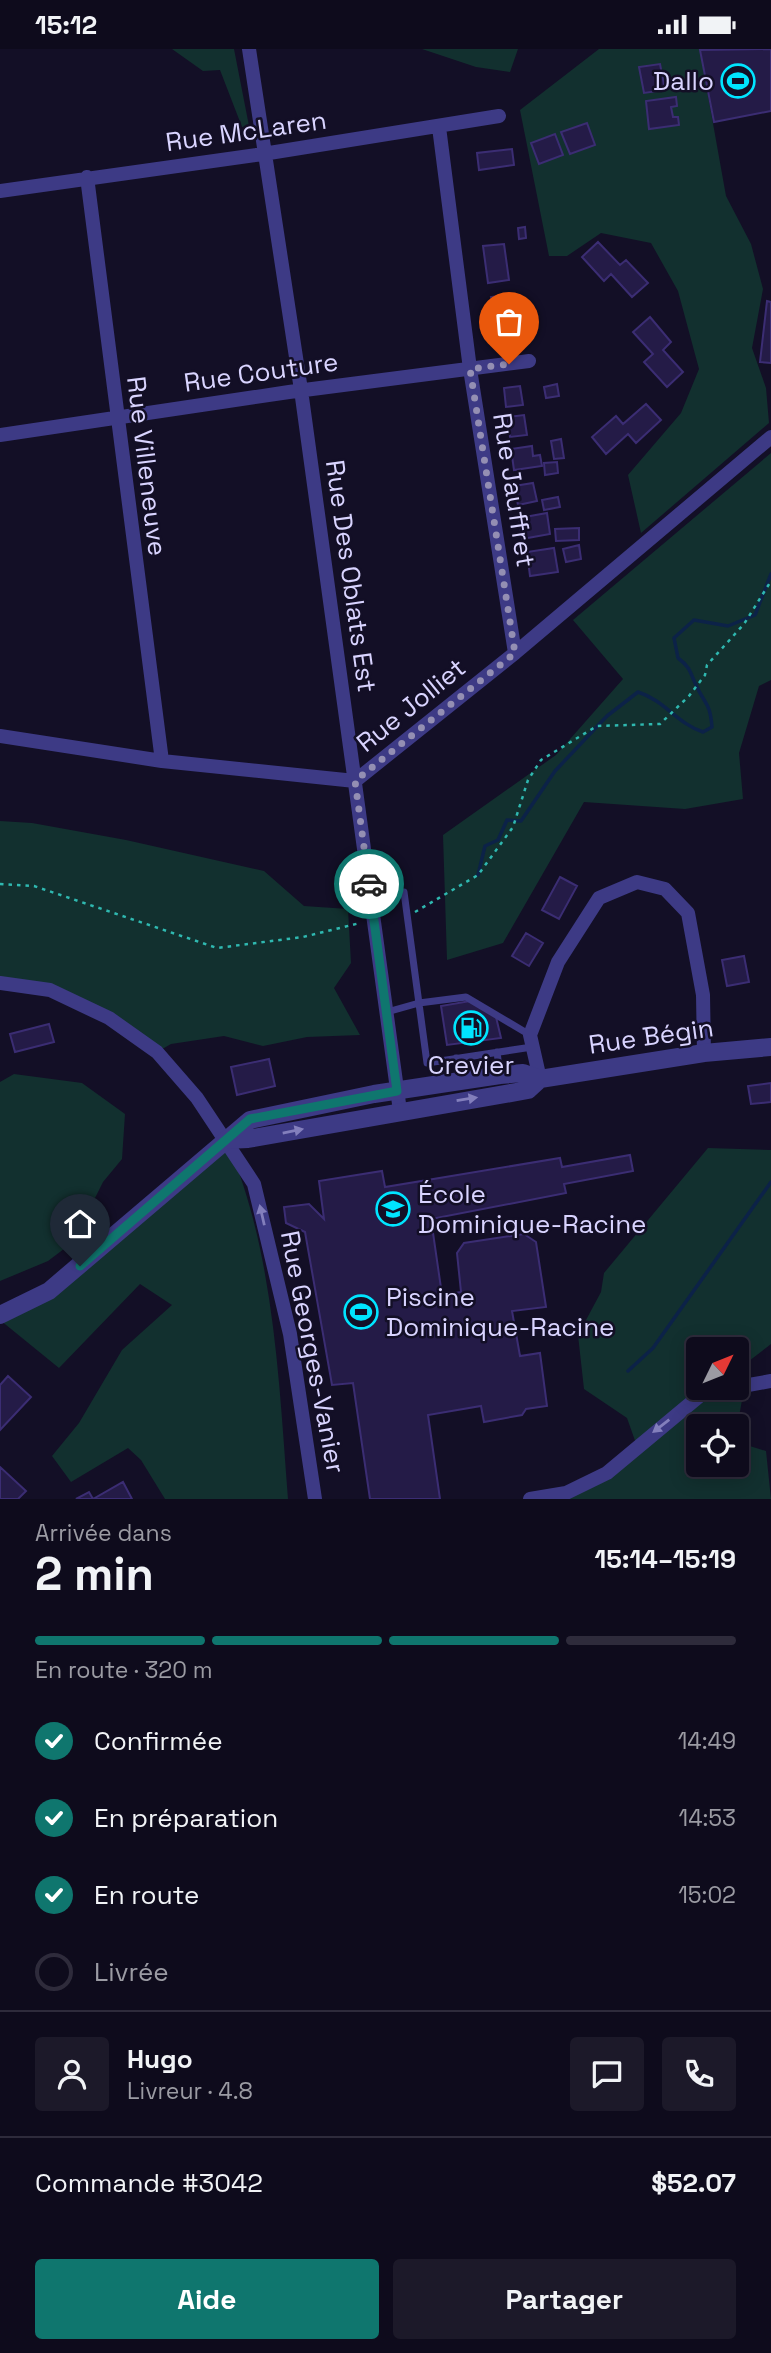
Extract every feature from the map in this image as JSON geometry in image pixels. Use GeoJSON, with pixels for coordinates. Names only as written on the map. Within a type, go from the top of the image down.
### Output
{"type":"FeatureCollection","features":[{"type":"Feature","properties":{"kind":"street","name":"Rue Des Oblats Est"},"geometry":{"type":"LineString","coordinates":[[249,49],[263,155],[301,390],[400,1111]]}},
{"type":"Feature","properties":{"kind":"street","name":"Rue McLaren"},"geometry":{"type":"LineString","coordinates":[[0,191],[263,155],[499,116]]}},
{"type":"Feature","properties":{"kind":"street","name":"Rue Jauffret"},"geometry":{"type":"LineString","coordinates":[[439,127],[470,369],[515,653]]}},
{"type":"Feature","properties":{"kind":"street","name":"Rue Villeneuve"},"geometry":{"type":"LineString","coordinates":[[87,177],[115,418],[162,761]]}},
{"type":"Feature","properties":{"kind":"street","name":"Rue Couture"},"geometry":{"type":"LineString","coordinates":[[0,435],[301,390],[529,361]]}},
{"type":"Feature","properties":{"kind":"street","name":"Rue Jolliet"},"geometry":{"type":"LineString","coordinates":[[0,736],[162,761],[355,781],[515,653],[771,437]]}},
{"type":"Feature","properties":{"kind":"street"},"geometry":{"type":"LineString","coordinates":[[540,1080],[531,1041],[558,963],[599,898],[637,882],[665,889],[688,913],[703,995],[704,1053]]}},
{"type":"Feature","properties":{"kind":"street","name":"Rue Georges-Vanier"},"geometry":{"type":"LineString","coordinates":[[0,983],[50,990],[108,1018],[157,1052],[197,1098],[254,1184],[290,1334],[315,1499]]}},
{"type":"Feature","properties":{"kind":"street","name":"Rue Bégin"},"geometry":{"type":"LineString","coordinates":[[226,1140],[248,1139],[528,1090],[540,1080],[704,1053],[771,1047]]}},
{"type":"Feature","properties":{"kind":"street","name":"Rue Bégin"},"geometry":{"type":"LineString","coordinates":[[0,1315],[50,1291],[250,1119],[500,1075],[523,1073],[540,1080]]}},
{"type":"Feature","properties":{"kind":"street"},"geometry":{"type":"LineString","coordinates":[[749,1385],[771,1381]]}},
{"type":"Feature","properties":{"kind":"street"},"geometry":{"type":"LineString","coordinates":[[530,1499],[566,1493],[607,1473],[694,1400]]}},
{"type":"Feature","properties":{"kind":"lane"},"geometry":{"type":"LineString","coordinates":[[370,894],[404,892],[427,1063],[497,1052],[531,1041]]}},
{"type":"Feature","properties":{"kind":"lane"},"geometry":{"type":"LineString","coordinates":[[387,1012],[419,1003],[467,997],[531,1041]]}},
{"type":"Feature","properties":{"kind":"lane"},"geometry":{"type":"LineString","coordinates":[[497,1052],[500,1075]]}},
{"type":"Feature","properties":{"kind":"lane"},"geometry":{"type":"LineString","coordinates":[[456,1058],[459,1082]]}},
{"type":"Feature","properties":{"kind":"path"},"geometry":{"type":"LineString","coordinates":[[407,913],[417,912],[478,876],[513,827],[527,780],[541,760],[597,726],[660,724],[689,696],[705,675],[707,665],[744,624],[771,582]]}},
{"type":"Feature","properties":{"kind":"path"},"geometry":{"type":"LineString","coordinates":[[0,884],[34,886],[217,949],[303,937],[374,920]]}},
{"type":"Feature","properties":{"kind":"green space"},"geometry":{"type":"Polygon","coordinates":[[[172,49],[234,49],[249,126],[242,127],[220,70],[203,71],[172,49]]]}},
{"type":"Feature","properties":{"kind":"green space"},"geometry":{"type":"Polygon","coordinates":[[[422,49],[518,49],[510,72],[476,67],[422,49]]]}},
{"type":"Feature","properties":{"kind":"green space"},"geometry":{"type":"Polygon","coordinates":[[[599,49],[706,49],[700,51],[726,196],[751,244],[763,289],[752,348],[766,388],[769,423],[641,533],[628,475],[681,413],[699,369],[678,291],[651,243],[601,233],[567,256],[549,256],[520,110],[599,49]]]}},
{"type":"Feature","properties":{"kind":"green space"},"geometry":{"type":"Polygon","coordinates":[[[771,453],[771,680],[759,686],[739,753],[743,799],[685,809],[584,802],[503,943],[447,960],[443,835],[556,755],[623,679],[573,620],[771,453]]]}},
{"type":"Feature","properties":{"kind":"green space"},"geometry":{"type":"Polygon","coordinates":[[[0,821],[32,823],[126,840],[264,871],[304,906],[348,909],[351,963],[334,988],[360,1035],[307,1037],[263,1046],[224,1036],[171,1044],[157,1052],[50,990],[0,983],[0,821]]]}},
{"type":"Feature","properties":{"kind":"green space"},"geometry":{"type":"Polygon","coordinates":[[[14,1074],[82,1083],[125,1114],[122,1159],[103,1182],[86,1216],[97,1224],[48,1261],[0,1281],[0,1082],[14,1074]]]}},
{"type":"Feature","properties":{"kind":"green space"},"geometry":{"type":"Polygon","coordinates":[[[226,1140],[255,1225],[272,1316],[288,1499],[165,1499],[141,1460],[128,1448],[71,1482],[52,1456],[79,1423],[122,1350],[172,1305],[140,1284],[59,1368],[0,1320],[226,1140]]]}},
{"type":"Feature","properties":{"kind":"green space"},"geometry":{"type":"Polygon","coordinates":[[[708,1148],[771,1150],[771,1344],[749,1361],[749,1337],[686,1337],[686,1400],[742,1400],[740,1414],[686,1414],[686,1477],[749,1477],[749,1446],[766,1451],[771,1499],[563,1499],[638,1449],[627,1418],[584,1389],[578,1335],[601,1292],[604,1273],[708,1148]]]}},
{"type":"Feature","properties":{"kind":"building","name":"Dallo"},"geometry":{"type":"Polygon","coordinates":[[[771,49],[771,111],[714,122],[700,50],[771,49]]]}},
{"type":"Feature","properties":{"kind":"building"},"geometry":{"type":"Polygon","coordinates":[[[660,64],[665,90],[644,93],[639,67],[660,64]]]}},
{"type":"Feature","properties":{"kind":"building"},"geometry":{"type":"Polygon","coordinates":[[[676,97],[677,106],[671,107],[673,117],[678,117],[679,125],[649,129],[646,101],[676,97]]]}},
{"type":"Feature","properties":{"kind":"building"},"geometry":{"type":"Polygon","coordinates":[[[587,123],[595,145],[570,154],[561,132],[587,123]]]}},
{"type":"Feature","properties":{"kind":"building"},"geometry":{"type":"Polygon","coordinates":[[[555,134],[563,155],[539,164],[531,143],[555,134]]]}},
{"type":"Feature","properties":{"kind":"building"},"geometry":{"type":"Polygon","coordinates":[[[512,149],[514,165],[479,170],[477,153],[512,149]]]}},
{"type":"Feature","properties":{"kind":"building"},"geometry":{"type":"Polygon","coordinates":[[[525,227],[526,238],[519,239],[518,228],[525,227]]]}},
{"type":"Feature","properties":{"kind":"building"},"geometry":{"type":"Polygon","coordinates":[[[598,242],[620,265],[626,260],[648,283],[632,297],[611,274],[604,281],[582,257],[598,242]]]}},
{"type":"Feature","properties":{"kind":"building"},"geometry":{"type":"Polygon","coordinates":[[[504,244],[509,280],[488,283],[483,246],[504,244]]]}},
{"type":"Feature","properties":{"kind":"building"},"geometry":{"type":"Polygon","coordinates":[[[510,294],[516,329],[497,332],[491,297],[510,294]]]}},
{"type":"Feature","properties":{"kind":"building"},"geometry":{"type":"Polygon","coordinates":[[[767,301],[771,302],[771,363],[760,362],[767,301]]]}},
{"type":"Feature","properties":{"kind":"building"},"geometry":{"type":"Polygon","coordinates":[[[650,317],[671,342],[663,350],[683,372],[667,387],[644,362],[653,354],[633,332],[650,317]]]}},
{"type":"Feature","properties":{"kind":"building"},"geometry":{"type":"Polygon","coordinates":[[[557,384],[559,396],[546,398],[544,387],[557,384]]]}},
{"type":"Feature","properties":{"kind":"building"},"geometry":{"type":"Polygon","coordinates":[[[520,386],[523,405],[506,407],[504,388],[520,386]]]}},
{"type":"Feature","properties":{"kind":"building"},"geometry":{"type":"Polygon","coordinates":[[[646,404],[661,420],[636,443],[628,434],[606,454],[592,437],[616,416],[623,424],[646,404]]]}},
{"type":"Feature","properties":{"kind":"building"},"geometry":{"type":"Polygon","coordinates":[[[524,415],[527,435],[510,437],[508,417],[524,415]]]}},
{"type":"Feature","properties":{"kind":"building"},"geometry":{"type":"Polygon","coordinates":[[[561,439],[564,458],[554,459],[551,441],[561,439]]]}},
{"type":"Feature","properties":{"kind":"building"},"geometry":{"type":"Polygon","coordinates":[[[532,446],[533,456],[540,455],[542,466],[514,470],[511,449],[532,446]]]}},
{"type":"Feature","properties":{"kind":"building"},"geometry":{"type":"Polygon","coordinates":[[[557,462],[558,473],[545,475],[544,463],[557,462]]]}},
{"type":"Feature","properties":{"kind":"building"},"geometry":{"type":"Polygon","coordinates":[[[533,483],[537,501],[518,505],[514,486],[533,483]]]}},
{"type":"Feature","properties":{"kind":"building"},"geometry":{"type":"Polygon","coordinates":[[[558,497],[560,507],[544,510],[542,500],[558,497]]]}},
{"type":"Feature","properties":{"kind":"building"},"geometry":{"type":"Polygon","coordinates":[[[547,513],[550,534],[522,539],[519,518],[547,513]]]}},
{"type":"Feature","properties":{"kind":"building"},"geometry":{"type":"Polygon","coordinates":[[[579,528],[579,540],[556,541],[555,529],[579,528]]]}},
{"type":"Feature","properties":{"kind":"building"},"geometry":{"type":"Polygon","coordinates":[[[579,545],[581,559],[566,562],[563,549],[579,545]]]}},
{"type":"Feature","properties":{"kind":"building"},"geometry":{"type":"Polygon","coordinates":[[[554,548],[558,572],[530,576],[527,552],[554,548]]]}},
{"type":"Feature","properties":{"kind":"building"},"geometry":{"type":"Polygon","coordinates":[[[560,877],[577,886],[559,919],[542,910],[560,877]]]}},
{"type":"Feature","properties":{"kind":"building"},"geometry":{"type":"Polygon","coordinates":[[[526,933],[543,943],[529,966],[512,956],[526,933]]]}},
{"type":"Feature","properties":{"kind":"building"},"geometry":{"type":"Polygon","coordinates":[[[744,956],[749,982],[727,986],[722,960],[744,956]]]}},
{"type":"Feature","properties":{"kind":"building","name":"Crevier"},"geometry":{"type":"Polygon","coordinates":[[[470,1001],[496,1017],[501,1038],[447,1045],[441,1006],[470,1001]]]}},
{"type":"Feature","properties":{"kind":"building"},"geometry":{"type":"Polygon","coordinates":[[[49,1024],[54,1042],[15,1052],[10,1034],[49,1024]]]}},
{"type":"Feature","properties":{"kind":"building"},"geometry":{"type":"Polygon","coordinates":[[[269,1059],[275,1086],[237,1095],[231,1067],[269,1059]]]}},
{"type":"Feature","properties":{"kind":"building"},"geometry":{"type":"Polygon","coordinates":[[[771,1083],[771,1102],[751,1104],[748,1086],[771,1083]]]}},
{"type":"Feature","properties":{"kind":"building"},"geometry":{"type":"Polygon","coordinates":[[[630,1155],[633,1171],[564,1184],[566,1193],[431,1219],[442,1295],[461,1292],[457,1253],[464,1243],[524,1234],[536,1242],[546,1307],[512,1311],[520,1356],[540,1353],[547,1406],[526,1409],[522,1415],[484,1422],[481,1406],[428,1415],[440,1499],[370,1499],[353,1383],[332,1385],[305,1232],[286,1223],[284,1207],[309,1204],[324,1219],[319,1181],[382,1171],[385,1187],[560,1158],[562,1167],[630,1155]]]}},
{"type":"Feature","properties":{"kind":"building"},"geometry":{"type":"Polygon","coordinates":[[[8,1376],[31,1397],[0,1430],[0,1385],[8,1376]]]}},
{"type":"Feature","properties":{"kind":"building"},"geometry":{"type":"Polygon","coordinates":[[[0,1467],[26,1491],[18,1499],[0,1499],[0,1467]]]}},
{"type":"Feature","properties":{"kind":"building"},"geometry":{"type":"Polygon","coordinates":[[[123,1482],[132,1499],[93,1499],[123,1482]]]}},
{"type":"Feature","properties":{"kind":"building"},"geometry":{"type":"Polygon","coordinates":[[[89,1492],[93,1499],[76,1499],[89,1492]]]}},
{"type":"Feature","properties":{"kind":"waterway"},"geometry":{"type":"LineString","coordinates":[[478,875],[485,846],[498,840],[507,820],[521,821],[555,771],[607,716],[638,692],[656,701],[694,728],[703,732],[712,727],[708,708],[689,670],[678,658],[674,638],[694,620],[728,626],[755,615],[771,574]]}},
{"type":"Feature","properties":{"kind":"waterway"},"geometry":{"type":"LineString","coordinates":[[628,1371],[653,1348],[771,1182]]}},
{"type":"Feature","properties":{"kind":"way so far"},"geometry":{"type":"LineString","coordinates":[[369,884],[355,781],[515,653],[470,369],[509,364]]}},
{"type":"Feature","properties":{"kind":"place","name":"Dallo"},"geometry":{"type":"Point","coordinates":[738,81]}},
{"type":"Feature","properties":{"kind":"place","name":"Crevier"},"geometry":{"type":"Point","coordinates":[471,1028]}},
{"type":"Feature","properties":{"kind":"place","name":"École Dominique-Racine"},"geometry":{"type":"Point","coordinates":[393,1209]}},
{"type":"Feature","properties":{"kind":"place","name":"Piscine Dominique-Racine"},"geometry":{"type":"Point","coordinates":[361,1312]}},
{"type":"Feature","properties":{"kind":"route"},"geometry":{"type":"LineString","coordinates":[[80,1266],[250,1119],[397,1091],[369,884]]}}]}
